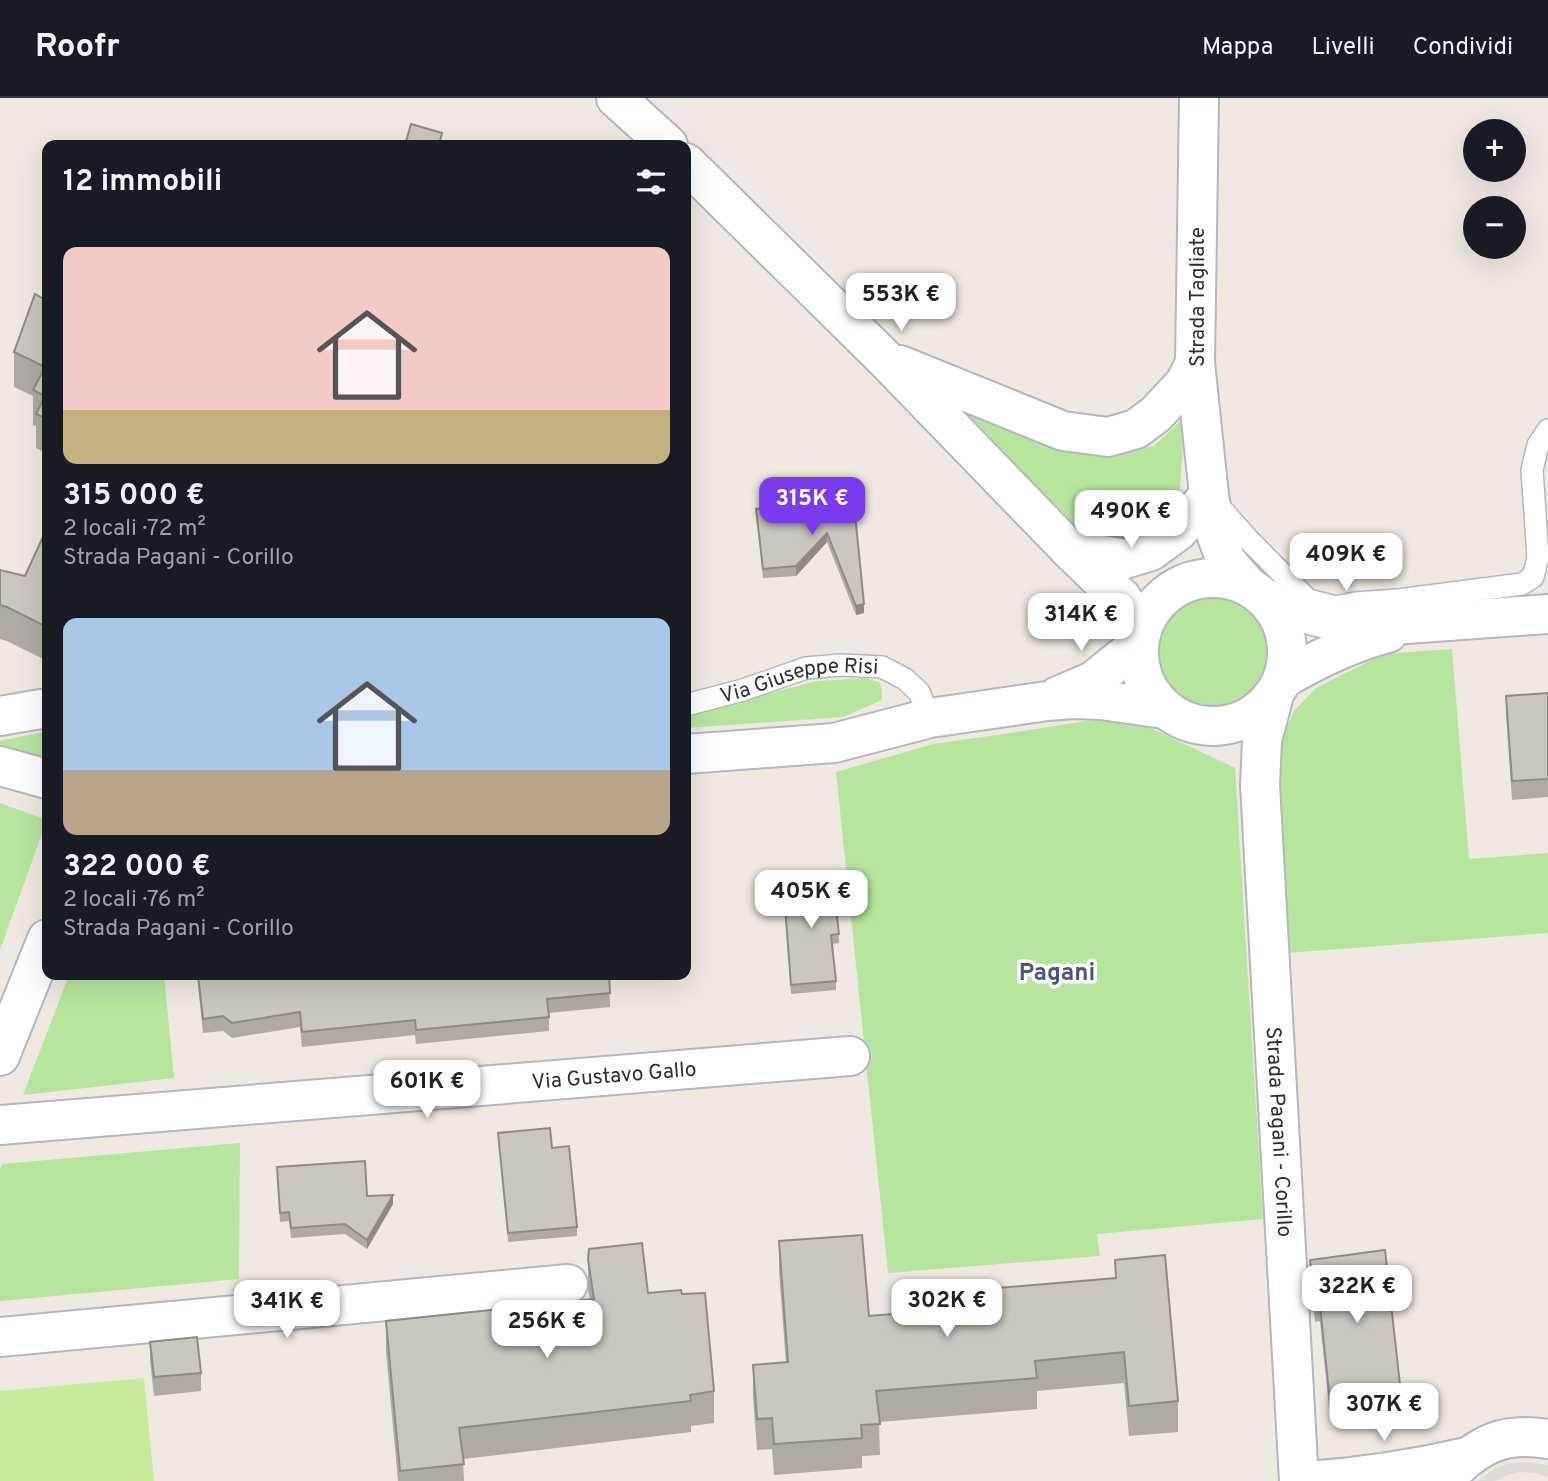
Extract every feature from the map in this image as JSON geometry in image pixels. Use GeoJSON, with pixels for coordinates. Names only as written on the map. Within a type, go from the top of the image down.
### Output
{"type":"FeatureCollection","features":[{"type":"Feature","properties":{"kind":"street"},"geometry":{"type":"LineString","coordinates":[[616,98],[662,140]]}},
{"type":"Feature","properties":{"kind":"street","name":"Strada Tagliate"},"geometry":{"type":"LineString","coordinates":[[1199,98],[1195,363],[1209,495],[1215,531],[1226,561],[1257,593]]}},
{"type":"Feature","properties":{"kind":"street"},"geometry":{"type":"LineString","coordinates":[[691,168],[886,359],[1069,549],[1121,597],[1140,636],[1140,668],[1149,691],[1164,709],[1183,721],[1204,727],[1226,726],[1244,720],[1261,710],[1279,687],[1321,657],[1363,640],[1421,624]]}},
{"type":"Feature","properties":{"kind":"street"},"geometry":{"type":"LineString","coordinates":[[886,359],[1063,431],[1108,437],[1136,429],[1156,414],[1185,383],[1195,363]]}},
{"type":"Feature","properties":{"kind":"street"},"geometry":{"type":"LineString","coordinates":[[1069,549],[1125,559],[1151,551],[1178,531],[1209,495]]}},
{"type":"Feature","properties":{"kind":"street"},"geometry":{"type":"LineString","coordinates":[[1069,549],[1123,579],[1185,583]]}},
{"type":"Feature","properties":{"kind":"street"},"geometry":{"type":"LineString","coordinates":[[1047,701],[1093,681],[1140,636],[1152,610],[1166,593],[1185,583],[1207,577],[1228,579],[1299,612],[1338,622],[1379,626],[1548,614]]}},
{"type":"Feature","properties":{"kind":"street","name":"Strada Pagani - Corillo"},"geometry":{"type":"LineString","coordinates":[[1257,593],[1279,616],[1286,636],[1288,658],[1262,740],[1260,785],[1299,1481]]}},
{"type":"Feature","properties":{"kind":"street"},"geometry":{"type":"LineString","coordinates":[[691,754],[834,743],[930,718],[1047,701],[1101,700],[1164,709]]}},
{"type":"Feature","properties":{"kind":"street"},"geometry":{"type":"LineString","coordinates":[[0,716],[42,709]]}},
{"type":"Feature","properties":{"kind":"street"},"geometry":{"type":"LineString","coordinates":[[1226,726],[1240,756],[1260,785]]}},
{"type":"Feature","properties":{"kind":"street"},"geometry":{"type":"LineString","coordinates":[[0,766],[42,778]]}},
{"type":"Feature","properties":{"kind":"street"},"geometry":{"type":"LineString","coordinates":[[0,1056],[42,951]]}},
{"type":"Feature","properties":{"kind":"street","name":"Via Gustavo Gallo"},"geometry":{"type":"LineString","coordinates":[[0,1125],[850,1056]]}},
{"type":"Feature","properties":{"kind":"street"},"geometry":{"type":"LineString","coordinates":[[0,1337],[568,1284]]}},
{"type":"Feature","properties":{"kind":"street"},"geometry":{"type":"LineString","coordinates":[[1309,1481],[1420,1468],[1456,1469],[1485,1446],[1505,1438],[1525,1436],[1548,1439]]}},
{"type":"Feature","properties":{"kind":"lane"},"geometry":{"type":"LineString","coordinates":[[1209,495],[1248,540],[1308,600],[1336,607],[1522,584],[1533,577],[1538,557],[1532,470],[1538,445],[1548,430]]}},
{"type":"Feature","properties":{"kind":"lane","name":"Via Giuseppe Risi"},"geometry":{"type":"LineString","coordinates":[[691,704],[743,690],[806,668],[841,665],[882,667],[905,679],[919,692],[930,718]]}},
{"type":"Feature","properties":{"kind":"green space"},"geometry":{"type":"Polygon","coordinates":[[[959,407],[1061,448],[1083,454],[1109,456],[1154,446],[1185,417],[1179,500],[1164,521],[1131,544],[1089,539],[959,407]]]}},
{"type":"Feature","properties":{"kind":"green space"},"geometry":{"type":"Polygon","coordinates":[[[1212,597],[1233,601],[1251,613],[1263,631],[1267,652],[1263,673],[1251,691],[1233,703],[1212,707],[1191,703],[1173,691],[1161,673],[1157,652],[1161,631],[1173,613],[1191,601],[1212,597]]]}},
{"type":"Feature","properties":{"kind":"green space"},"geometry":{"type":"Polygon","coordinates":[[[1452,649],[1469,859],[1548,853],[1548,933],[1287,953],[1272,760],[1294,711],[1316,688],[1384,654],[1452,649]]]}},
{"type":"Feature","properties":{"kind":"green space"},"geometry":{"type":"Polygon","coordinates":[[[865,678],[879,682],[882,700],[843,717],[691,728],[691,714],[817,681],[865,678]]]}},
{"type":"Feature","properties":{"kind":"green space"},"geometry":{"type":"Polygon","coordinates":[[[1112,717],[1136,721],[1235,768],[1263,1219],[1097,1234],[1100,1256],[888,1273],[836,772],[933,744],[1112,717]]]}},
{"type":"Feature","properties":{"kind":"green space"},"geometry":{"type":"Polygon","coordinates":[[[42,732],[42,763],[0,748],[0,741],[42,732]]]}},
{"type":"Feature","properties":{"kind":"green space"},"geometry":{"type":"Polygon","coordinates":[[[0,803],[42,818],[42,834],[0,950],[0,803]]]}},
{"type":"Feature","properties":{"kind":"green space"},"geometry":{"type":"Polygon","coordinates":[[[67,980],[164,980],[174,1078],[23,1095],[67,980]]]}},
{"type":"Feature","properties":{"kind":"green space"},"geometry":{"type":"Polygon","coordinates":[[[240,1143],[239,1279],[0,1301],[2,1164],[240,1143]]]}},
{"type":"Feature","properties":{"kind":"green space"},"geometry":{"type":"Polygon","coordinates":[[[144,1378],[154,1481],[0,1481],[0,1391],[144,1378]]]}},
{"type":"Feature","properties":{"kind":"shaded area"},"geometry":{"type":"Polygon","coordinates":[[[1510,1463],[1548,1465],[1548,1477],[1519,1472],[1495,1481],[1478,1481],[1494,1469],[1510,1463]]]}},
{"type":"Feature","properties":{"kind":"building"},"geometry":{"type":"Polygon","coordinates":[[[411,124],[442,133],[440,140],[406,140],[411,124]]]}},
{"type":"Feature","properties":{"kind":"building"},"geometry":{"type":"Polygon","coordinates":[[[35,294],[42,298],[42,366],[14,352],[35,294]]]}},
{"type":"Feature","properties":{"kind":"building"},"geometry":{"type":"Polygon","coordinates":[[[42,373],[42,394],[33,390],[42,373]]]}},
{"type":"Feature","properties":{"kind":"building"},"geometry":{"type":"Polygon","coordinates":[[[42,402],[42,417],[36,414],[42,402]]]}},
{"type":"Feature","properties":{"kind":"building"},"geometry":{"type":"Polygon","coordinates":[[[858,499],[854,504],[864,604],[856,606],[827,533],[796,566],[763,569],[756,509],[858,499]]]}},
{"type":"Feature","properties":{"kind":"building"},"geometry":{"type":"Polygon","coordinates":[[[42,539],[42,624],[0,605],[0,570],[25,576],[42,539]]]}},
{"type":"Feature","properties":{"kind":"building"},"geometry":{"type":"Polygon","coordinates":[[[1548,693],[1548,779],[1512,781],[1506,696],[1548,693]]]}},
{"type":"Feature","properties":{"kind":"building"},"geometry":{"type":"Polygon","coordinates":[[[825,878],[826,883],[833,883],[839,934],[831,935],[836,981],[791,985],[783,880],[825,878]]]}},
{"type":"Feature","properties":{"kind":"building"},"geometry":{"type":"Polygon","coordinates":[[[199,980],[609,980],[610,993],[547,999],[549,1017],[416,1030],[415,1020],[302,1032],[300,1012],[232,1023],[223,1016],[203,1019],[199,980]]]}},
{"type":"Feature","properties":{"kind":"building"},"geometry":{"type":"Polygon","coordinates":[[[550,1128],[552,1148],[569,1146],[577,1227],[508,1233],[498,1133],[550,1128]]]}},
{"type":"Feature","properties":{"kind":"building"},"geometry":{"type":"Polygon","coordinates":[[[365,1161],[367,1196],[393,1195],[367,1240],[345,1224],[291,1228],[289,1212],[280,1213],[277,1167],[365,1161]]]}},
{"type":"Feature","properties":{"kind":"building"},"geometry":{"type":"Polygon","coordinates":[[[862,1235],[869,1316],[988,1306],[987,1289],[1116,1278],[1115,1260],[1165,1255],[1178,1401],[1129,1406],[1124,1352],[1035,1361],[1037,1378],[876,1391],[880,1424],[861,1425],[862,1438],[774,1444],[772,1418],[757,1419],[753,1365],[788,1362],[779,1241],[862,1235]]]}},
{"type":"Feature","properties":{"kind":"building"},"geometry":{"type":"Polygon","coordinates":[[[642,1243],[648,1293],[681,1290],[682,1294],[705,1293],[714,1391],[690,1395],[691,1401],[459,1428],[464,1464],[400,1471],[386,1321],[594,1299],[589,1249],[642,1243]]]}},
{"type":"Feature","properties":{"kind":"building"},"geometry":{"type":"Polygon","coordinates":[[[1385,1250],[1401,1394],[1330,1401],[1320,1306],[1315,1306],[1310,1260],[1385,1250]]]}},
{"type":"Feature","properties":{"kind":"building"},"geometry":{"type":"Polygon","coordinates":[[[197,1337],[201,1373],[154,1377],[150,1342],[197,1337]]]}},
{"type":"Feature","properties":{"kind":"district","name":"Pagani"},"geometry":{"type":"Point","coordinates":[1057,972]}}]}
